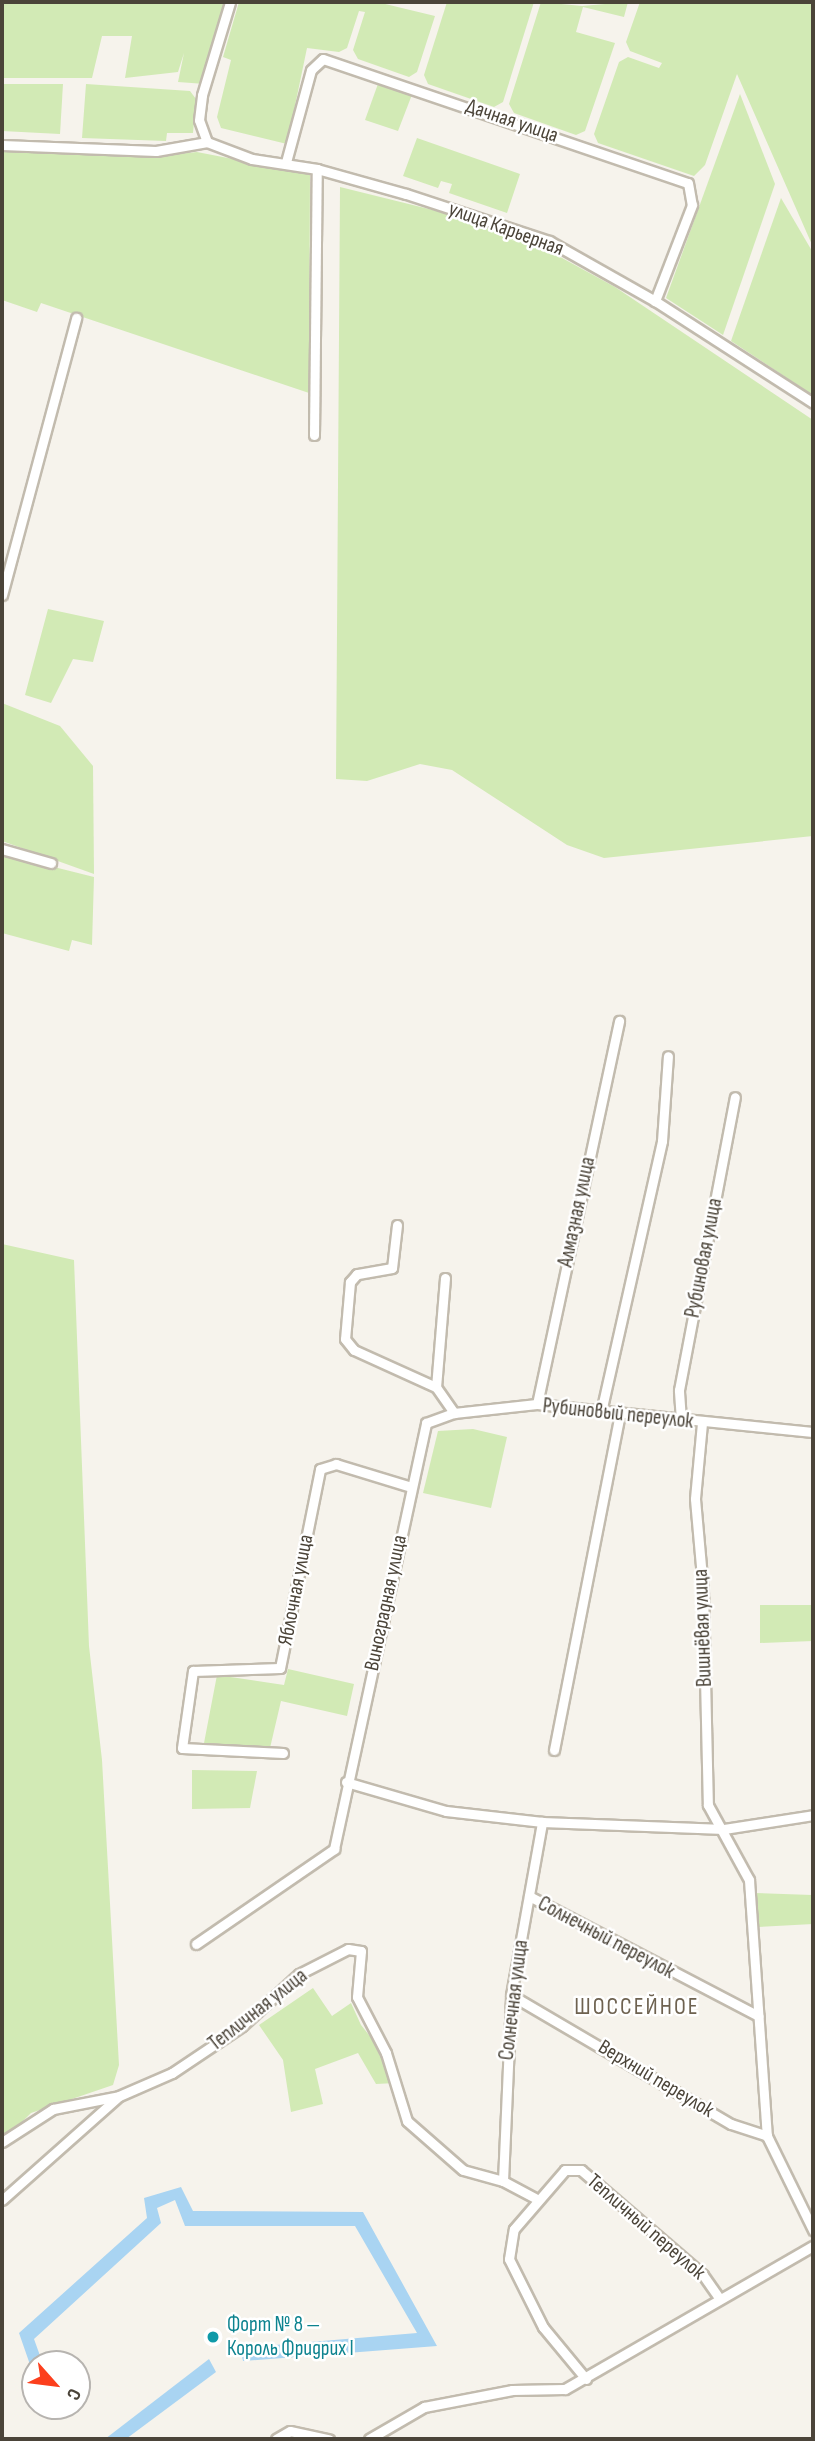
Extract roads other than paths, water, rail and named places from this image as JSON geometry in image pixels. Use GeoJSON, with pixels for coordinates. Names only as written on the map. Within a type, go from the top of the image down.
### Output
{"type":"FeatureCollection","features":[{"type":"Feature","properties":{"kind":"street"},"geometry":{"type":"LineString","coordinates":[[2,145],[156,151],[207,142],[199,120],[202,95],[230,2]]}},
{"type":"Feature","properties":{"kind":"street","name":"Дачная улица"},"geometry":{"type":"LineString","coordinates":[[286,163],[311,69],[323,59],[688,183],[692,205],[655,301]]}},
{"type":"Feature","properties":{"kind":"street","name":"улица Карьерная"},"geometry":{"type":"LineString","coordinates":[[207,142],[252,159],[317,169],[549,241],[655,301],[813,403]]}},
{"type":"Feature","properties":{"kind":"street"},"geometry":{"type":"LineString","coordinates":[[314,435],[317,169]]}},
{"type":"Feature","properties":{"kind":"street"},"geometry":{"type":"LineString","coordinates":[[2,595],[76,318]]}},
{"type":"Feature","properties":{"kind":"street"},"geometry":{"type":"LineString","coordinates":[[2,849],[51,863]]}},
{"type":"Feature","properties":{"kind":"street","name":"Алмазная улица"},"geometry":{"type":"LineString","coordinates":[[537,1404],[619,1021]]}},
{"type":"Feature","properties":{"kind":"street"},"geometry":{"type":"LineString","coordinates":[[601,1412],[662,1142],[668,1056]]}},
{"type":"Feature","properties":{"kind":"street","name":"Рубиновая улица"},"geometry":{"type":"LineString","coordinates":[[681,1420],[679,1390],[735,1097]]}},
{"type":"Feature","properties":{"kind":"street"},"geometry":{"type":"LineString","coordinates":[[397,1225],[392,1268],[357,1275],[350,1282],[345,1339],[354,1350],[436,1387],[454,1413]]}},
{"type":"Feature","properties":{"kind":"street"},"geometry":{"type":"LineString","coordinates":[[436,1387],[445,1278]]}},
{"type":"Feature","properties":{"kind":"street","name":"Рубиновый переулок"},"geometry":{"type":"LineString","coordinates":[[426,1423],[454,1413],[537,1404],[620,1415],[813,1432]]}},
{"type":"Feature","properties":{"kind":"street"},"geometry":{"type":"LineString","coordinates":[[554,1750],[620,1415]]}},
{"type":"Feature","properties":{"kind":"street","name":"Виноградная улица"},"geometry":{"type":"LineString","coordinates":[[196,1944],[334,1849],[346,1782],[426,1423]]}},
{"type":"Feature","properties":{"kind":"street","name":"Вишнёвая улица"},"geometry":{"type":"LineString","coordinates":[[702,1423],[695,1499],[708,1805],[724,1829],[749,1881],[767,2136]]}},
{"type":"Feature","properties":{"kind":"street","name":"Яблочная улица"},"geometry":{"type":"LineString","coordinates":[[283,1752],[183,1748],[193,1671],[280,1668],[320,1469],[337,1464],[411,1487]]}},
{"type":"Feature","properties":{"kind":"street"},"geometry":{"type":"LineString","coordinates":[[346,1782],[446,1811],[542,1822],[724,1829],[813,1815]]}},
{"type":"Feature","properties":{"kind":"street","name":"Солнечная улица"},"geometry":{"type":"LineString","coordinates":[[503,2181],[511,1994],[542,1822]]}},
{"type":"Feature","properties":{"kind":"street","name":"Солнечный переулок"},"geometry":{"type":"LineString","coordinates":[[529,1896],[759,2016]]}},
{"type":"Feature","properties":{"kind":"street","name":"Тепличная улица"},"geometry":{"type":"LineString","coordinates":[[119,2096],[173,2073],[242,2026],[299,1974],[348,1949],[361,1951],[357,1997],[386,2053],[407,2122],[463,2170],[503,2181],[535,2199]]}},
{"type":"Feature","properties":{"kind":"street","name":"Верхний переулок"},"geometry":{"type":"LineString","coordinates":[[511,1994],[731,2124],[767,2136]]}},
{"type":"Feature","properties":{"kind":"street"},"geometry":{"type":"LineString","coordinates":[[2,2142],[53,2109],[119,2096]]}},
{"type":"Feature","properties":{"kind":"street"},"geometry":{"type":"LineString","coordinates":[[3,2197],[119,2096]]}},
{"type":"Feature","properties":{"kind":"street"},"geometry":{"type":"LineString","coordinates":[[767,2136],[813,2230]]}},
{"type":"Feature","properties":{"kind":"street","name":"Тепличный переулок"},"geometry":{"type":"LineString","coordinates":[[535,2199],[565,2169],[581,2171],[703,2275],[720,2299]]}},
{"type":"Feature","properties":{"kind":"street"},"geometry":{"type":"LineString","coordinates":[[535,2199],[508,2244],[513,2275],[543,2327],[586,2379]]}},
{"type":"Feature","properties":{"kind":"street"},"geometry":{"type":"LineString","coordinates":[[369,2439],[424,2407],[512,2390],[565,2389],[813,2246]]}},
{"type":"Feature","properties":{"kind":"street"},"geometry":{"type":"LineString","coordinates":[[276,2439],[290,2431],[329,2439]]}},
{"type":"Feature","properties":{"kind":"water"},"geometry":{"type":"Polygon","coordinates":[[[181,2187],[193,2211],[363,2212],[437,2346],[243,2361],[240,2348],[417,2333],[355,2226],[185,2226],[175,2200],[157,2208],[161,2223],[34,2339],[38,2350],[25,2350],[19,2333],[147,2218],[144,2198],[181,2187]]]}},
{"type":"Feature","properties":{"kind":"water"},"geometry":{"type":"Polygon","coordinates":[[[209,2359],[216,2372],[126,2439],[105,2439],[209,2359]]]}},
{"type":"Feature","properties":{"kind":"place","name":"Форт № 8 — Король Фридрих I"},"geometry":{"type":"Point","coordinates":[213,2337]}},
{"type":"Feature","properties":{"kind":"district","name":"ШОССЕЙНОЕ"},"geometry":{"type":"Point","coordinates":[637,2007]}}]}
